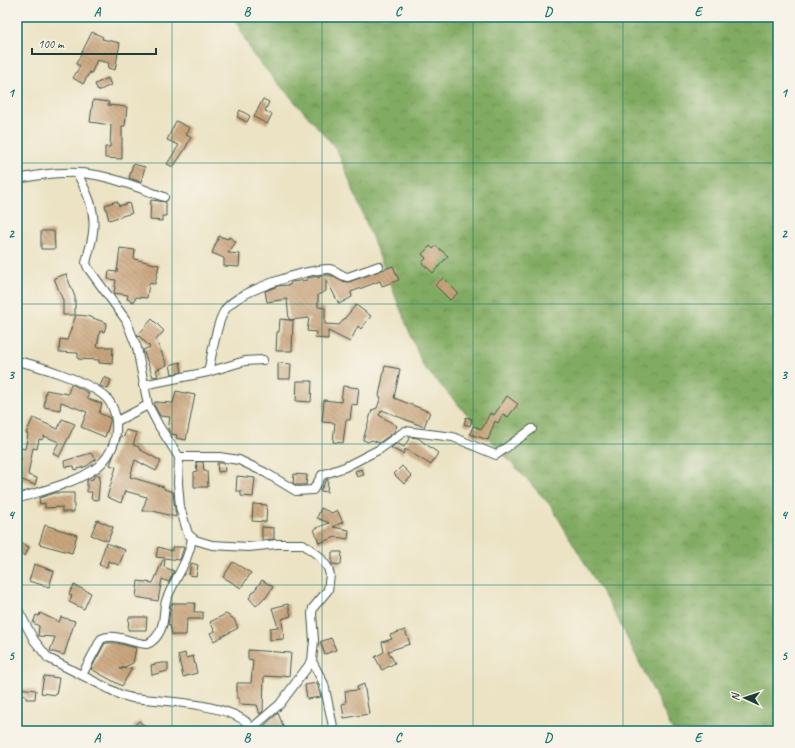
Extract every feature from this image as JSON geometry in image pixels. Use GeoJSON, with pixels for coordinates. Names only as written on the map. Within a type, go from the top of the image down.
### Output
{"type":"FeatureCollection","features":[{"type":"Feature","properties":{"kind":"street"},"geometry":{"type":"LineString","coordinates":[[17,179],[43,174],[77,173],[97,175],[164,196]]}},
{"type":"Feature","properties":{"kind":"street"},"geometry":{"type":"LineString","coordinates":[[17,608],[40,650],[48,658],[132,698],[200,706],[224,711],[246,722],[251,730],[280,704],[312,661],[314,640],[313,608],[328,590],[329,584],[328,568],[319,556],[303,544],[278,544],[248,547],[212,545],[198,542],[188,534],[184,525],[180,507],[178,483],[179,457],[159,426],[148,405],[137,348],[126,320],[88,268],[86,263],[93,232],[94,214],[91,203],[77,173]]}},
{"type":"Feature","properties":{"kind":"street"},"geometry":{"type":"LineString","coordinates":[[208,372],[221,319],[226,308],[232,303],[278,280],[304,272],[332,270],[348,277],[379,266]]}},
{"type":"Feature","properties":{"kind":"street"},"geometry":{"type":"LineString","coordinates":[[143,385],[208,372],[245,361],[263,360]]}},
{"type":"Feature","properties":{"kind":"street"},"geometry":{"type":"LineString","coordinates":[[17,361],[51,371],[102,394],[112,407],[117,421],[116,436],[112,451],[98,467],[85,475],[17,499]]}},
{"type":"Feature","properties":{"kind":"street"},"geometry":{"type":"LineString","coordinates":[[117,421],[148,405]]}},
{"type":"Feature","properties":{"kind":"street"},"geometry":{"type":"LineString","coordinates":[[179,457],[230,458],[251,465],[293,491],[311,490],[314,489],[320,477],[324,474],[345,467],[380,449],[406,430],[453,437],[496,455],[532,429]]}},
{"type":"Feature","properties":{"kind":"street"},"geometry":{"type":"LineString","coordinates":[[82,675],[101,639],[111,637],[147,644],[156,637],[164,623],[164,606],[188,557],[192,538]]}},
{"type":"Feature","properties":{"kind":"street"},"geometry":{"type":"LineString","coordinates":[[312,661],[324,684],[334,731]]}},
{"type":"Feature","properties":{"kind":"green space"},"geometry":{"type":"Polygon","coordinates":[[[234,17],[778,17],[778,731],[673,731],[619,621],[551,506],[423,366],[337,149],[253,55],[234,17]]]}},
{"type":"Feature","properties":{"kind":"building"},"geometry":{"type":"Polygon","coordinates":[[[92,32],[103,37],[102,39],[120,43],[115,70],[108,68],[109,63],[97,60],[91,74],[90,72],[83,84],[73,78],[80,66],[76,64],[92,32]]]}},
{"type":"Feature","properties":{"kind":"building"},"geometry":{"type":"Polygon","coordinates":[[[108,78],[111,85],[98,91],[95,84],[108,78]]]}},
{"type":"Feature","properties":{"kind":"building"},"geometry":{"type":"Polygon","coordinates":[[[263,99],[269,102],[265,111],[272,114],[267,124],[254,117],[263,99]]]}},
{"type":"Feature","properties":{"kind":"building"},"geometry":{"type":"Polygon","coordinates":[[[93,100],[109,102],[108,105],[127,107],[125,126],[122,126],[122,159],[105,158],[105,147],[110,147],[111,125],[90,122],[93,100]]]}},
{"type":"Feature","properties":{"kind":"building"},"geometry":{"type":"Polygon","coordinates":[[[240,110],[250,116],[247,122],[237,117],[240,110]]]}},
{"type":"Feature","properties":{"kind":"building"},"geometry":{"type":"Polygon","coordinates":[[[176,121],[190,128],[186,135],[191,137],[184,151],[173,167],[167,164],[179,145],[167,140],[176,121]]]}},
{"type":"Feature","properties":{"kind":"building"},"geometry":{"type":"Polygon","coordinates":[[[133,164],[145,167],[141,182],[129,178],[133,164]]]}},
{"type":"Feature","properties":{"kind":"building"},"geometry":{"type":"Polygon","coordinates":[[[151,200],[166,202],[166,216],[162,216],[162,221],[150,220],[151,200]]]}},
{"type":"Feature","properties":{"kind":"building"},"geometry":{"type":"Polygon","coordinates":[[[117,201],[119,206],[129,203],[132,213],[109,220],[105,205],[117,201]]]}},
{"type":"Feature","properties":{"kind":"building"},"geometry":{"type":"Polygon","coordinates":[[[41,231],[54,231],[55,249],[41,249],[41,231]]]}},
{"type":"Feature","properties":{"kind":"building"},"geometry":{"type":"Polygon","coordinates":[[[219,236],[228,239],[229,237],[236,242],[228,253],[240,254],[239,267],[224,266],[224,258],[212,253],[219,236]]]}},
{"type":"Feature","properties":{"kind":"building"},"geometry":{"type":"Polygon","coordinates":[[[430,246],[433,249],[436,246],[448,256],[433,273],[422,263],[426,258],[422,254],[430,246]]]}},
{"type":"Feature","properties":{"kind":"building"},"geometry":{"type":"Polygon","coordinates":[[[120,248],[135,250],[134,259],[159,265],[155,284],[149,283],[147,298],[136,297],[134,302],[127,299],[128,295],[114,293],[116,280],[108,279],[109,271],[117,272],[120,248]]]}},
{"type":"Feature","properties":{"kind":"building"},"geometry":{"type":"Polygon","coordinates":[[[393,266],[399,280],[382,286],[380,281],[351,292],[352,297],[339,304],[326,279],[326,291],[318,295],[318,307],[325,308],[325,324],[339,325],[356,305],[371,316],[361,329],[358,326],[350,342],[328,331],[328,339],[315,338],[316,332],[307,331],[309,318],[289,320],[287,299],[267,302],[265,291],[278,286],[290,285],[291,282],[307,280],[307,278],[318,276],[318,278],[323,275],[330,275],[341,281],[349,282],[393,266]]]}},
{"type":"Feature","properties":{"kind":"building"},"geometry":{"type":"Polygon","coordinates":[[[66,274],[75,297],[75,315],[63,315],[63,301],[54,278],[66,274]]]}},
{"type":"Feature","properties":{"kind":"building"},"geometry":{"type":"Polygon","coordinates":[[[443,278],[458,293],[450,300],[435,285],[443,278]]]}},
{"type":"Feature","properties":{"kind":"building"},"geometry":{"type":"Polygon","coordinates":[[[76,315],[87,316],[107,323],[104,332],[100,331],[97,347],[113,347],[112,364],[99,363],[99,360],[78,359],[78,353],[59,352],[60,339],[67,340],[76,315]]]}},
{"type":"Feature","properties":{"kind":"building"},"geometry":{"type":"Polygon","coordinates":[[[152,319],[164,331],[156,340],[167,365],[156,370],[158,376],[153,377],[143,350],[150,347],[138,335],[152,319]]]}},
{"type":"Feature","properties":{"kind":"building"},"geometry":{"type":"Polygon","coordinates":[[[280,319],[293,320],[292,351],[276,351],[277,332],[279,332],[280,319]]]}},
{"type":"Feature","properties":{"kind":"building"},"geometry":{"type":"Polygon","coordinates":[[[180,362],[182,372],[172,374],[170,365],[180,362]]]}},
{"type":"Feature","properties":{"kind":"building"},"geometry":{"type":"Polygon","coordinates":[[[278,363],[291,364],[290,379],[278,379],[278,363]]]}},
{"type":"Feature","properties":{"kind":"building"},"geometry":{"type":"Polygon","coordinates":[[[385,366],[400,369],[394,398],[430,412],[424,427],[382,410],[379,415],[397,426],[394,432],[379,443],[372,440],[368,442],[363,440],[372,410],[377,408],[381,397],[379,396],[385,366]]]}},
{"type":"Feature","properties":{"kind":"building"},"geometry":{"type":"Polygon","coordinates":[[[104,377],[111,380],[108,389],[100,386],[104,377]]]}},
{"type":"Feature","properties":{"kind":"building"},"geometry":{"type":"Polygon","coordinates":[[[297,381],[312,381],[311,402],[296,401],[297,381]]]}},
{"type":"Feature","properties":{"kind":"building"},"geometry":{"type":"Polygon","coordinates":[[[71,384],[89,393],[87,398],[102,404],[99,413],[110,418],[105,437],[81,427],[87,412],[61,402],[60,410],[44,407],[46,390],[68,394],[71,384]]]}},
{"type":"Feature","properties":{"kind":"building"},"geometry":{"type":"Polygon","coordinates":[[[343,386],[359,388],[357,405],[352,404],[350,420],[346,420],[343,443],[333,442],[335,423],[322,422],[324,400],[341,402],[343,386]]]}},
{"type":"Feature","properties":{"kind":"building"},"geometry":{"type":"Polygon","coordinates":[[[176,391],[195,395],[186,440],[176,438],[177,435],[171,434],[168,429],[170,417],[160,416],[154,405],[155,402],[173,403],[176,391]]]}},
{"type":"Feature","properties":{"kind":"building"},"geometry":{"type":"Polygon","coordinates":[[[507,396],[518,404],[508,417],[503,414],[498,423],[495,421],[488,440],[470,434],[473,426],[482,429],[490,413],[494,415],[507,396]]]}},
{"type":"Feature","properties":{"kind":"building"},"geometry":{"type":"Polygon","coordinates":[[[466,417],[472,419],[470,426],[464,424],[466,417]]]}},
{"type":"Feature","properties":{"kind":"building"},"geometry":{"type":"Polygon","coordinates":[[[33,418],[58,429],[62,419],[75,424],[59,457],[53,453],[59,442],[44,436],[42,440],[39,439],[37,449],[33,448],[28,475],[37,478],[35,485],[17,478],[21,458],[17,457],[17,447],[25,449],[28,434],[26,433],[33,418]]]}},
{"type":"Feature","properties":{"kind":"building"},"geometry":{"type":"Polygon","coordinates":[[[126,430],[137,433],[133,445],[139,447],[139,449],[161,461],[156,471],[135,460],[130,477],[164,487],[164,489],[173,492],[176,517],[153,511],[142,511],[147,497],[125,491],[121,503],[107,497],[116,467],[110,465],[121,436],[124,437],[126,430]]]}},
{"type":"Feature","properties":{"kind":"building"},"geometry":{"type":"Polygon","coordinates":[[[410,437],[418,438],[438,453],[431,465],[405,449],[403,454],[391,448],[397,443],[404,447],[410,437]]]}},
{"type":"Feature","properties":{"kind":"building"},"geometry":{"type":"Polygon","coordinates":[[[91,453],[96,459],[87,466],[75,470],[74,466],[65,467],[64,461],[91,453]]]}},
{"type":"Feature","properties":{"kind":"building"},"geometry":{"type":"Polygon","coordinates":[[[196,462],[203,462],[204,471],[207,471],[208,487],[194,487],[194,472],[197,471],[196,462]]]}},
{"type":"Feature","properties":{"kind":"building"},"geometry":{"type":"Polygon","coordinates":[[[217,463],[224,463],[225,471],[218,472],[217,463]]]}},
{"type":"Feature","properties":{"kind":"building"},"geometry":{"type":"Polygon","coordinates":[[[402,466],[412,476],[404,484],[394,474],[402,466]]]}},
{"type":"Feature","properties":{"kind":"building"},"geometry":{"type":"Polygon","coordinates":[[[362,469],[364,475],[357,477],[355,471],[362,469]]]}},
{"type":"Feature","properties":{"kind":"building"},"geometry":{"type":"Polygon","coordinates":[[[294,474],[307,475],[306,485],[297,485],[293,483],[294,474]]]}},
{"type":"Feature","properties":{"kind":"building"},"geometry":{"type":"Polygon","coordinates":[[[95,475],[100,475],[98,500],[91,499],[92,492],[87,492],[87,480],[93,479],[95,475]]]}},
{"type":"Feature","properties":{"kind":"building"},"geometry":{"type":"Polygon","coordinates":[[[237,476],[255,478],[253,497],[241,496],[241,491],[236,491],[237,476]]]}},
{"type":"Feature","properties":{"kind":"building"},"geometry":{"type":"Polygon","coordinates":[[[328,479],[327,492],[320,491],[326,480],[328,479]]]}},
{"type":"Feature","properties":{"kind":"building"},"geometry":{"type":"Polygon","coordinates":[[[55,493],[74,493],[74,512],[62,512],[62,507],[45,508],[45,503],[40,504],[39,498],[55,493]]]}},
{"type":"Feature","properties":{"kind":"building"},"geometry":{"type":"Polygon","coordinates":[[[253,504],[267,505],[266,522],[252,521],[253,504]]]}},
{"type":"Feature","properties":{"kind":"building"},"geometry":{"type":"Polygon","coordinates":[[[321,508],[332,513],[337,510],[343,522],[333,527],[349,530],[348,539],[336,537],[319,543],[314,529],[329,523],[317,518],[321,508]]]}},
{"type":"Feature","properties":{"kind":"building"},"geometry":{"type":"Polygon","coordinates":[[[97,520],[113,527],[108,541],[91,535],[97,520]]]}},
{"type":"Feature","properties":{"kind":"building"},"geometry":{"type":"Polygon","coordinates":[[[45,525],[77,535],[72,553],[39,544],[45,525]]]}},
{"type":"Feature","properties":{"kind":"building"},"geometry":{"type":"Polygon","coordinates":[[[262,527],[274,528],[274,539],[262,540],[262,527]]]}},
{"type":"Feature","properties":{"kind":"building"},"geometry":{"type":"Polygon","coordinates":[[[17,541],[29,547],[25,556],[17,552],[17,541]]]}},
{"type":"Feature","properties":{"kind":"building"},"geometry":{"type":"Polygon","coordinates":[[[106,543],[125,550],[119,565],[108,561],[107,567],[99,565],[106,543]]]}},
{"type":"Feature","properties":{"kind":"building"},"geometry":{"type":"Polygon","coordinates":[[[158,547],[172,551],[172,547],[184,547],[180,560],[156,557],[158,547]]]}},
{"type":"Feature","properties":{"kind":"building"},"geometry":{"type":"Polygon","coordinates":[[[332,552],[342,552],[341,565],[332,564],[332,552]]]}},
{"type":"Feature","properties":{"kind":"building"},"geometry":{"type":"Polygon","coordinates":[[[163,560],[165,560],[164,567],[174,571],[169,582],[162,579],[158,601],[136,597],[138,581],[153,583],[163,560]]]}},
{"type":"Feature","properties":{"kind":"building"},"geometry":{"type":"Polygon","coordinates":[[[233,562],[251,573],[241,588],[223,577],[233,562]]]}},
{"type":"Feature","properties":{"kind":"building"},"geometry":{"type":"Polygon","coordinates":[[[191,563],[198,565],[196,576],[189,575],[191,563]]]}},
{"type":"Feature","properties":{"kind":"building"},"geometry":{"type":"Polygon","coordinates":[[[34,564],[54,571],[49,587],[29,581],[34,564]]]}},
{"type":"Feature","properties":{"kind":"building"},"geometry":{"type":"Polygon","coordinates":[[[262,580],[273,587],[265,599],[264,598],[256,606],[249,598],[262,580]]]}},
{"type":"Feature","properties":{"kind":"building"},"geometry":{"type":"Polygon","coordinates":[[[74,585],[91,593],[84,609],[69,602],[72,596],[69,594],[74,585]]]}},
{"type":"Feature","properties":{"kind":"building"},"geometry":{"type":"Polygon","coordinates":[[[195,603],[194,612],[203,612],[203,619],[187,619],[186,635],[172,635],[170,625],[168,625],[171,604],[195,603]]]}},
{"type":"Feature","properties":{"kind":"building"},"geometry":{"type":"Polygon","coordinates":[[[288,604],[291,616],[282,619],[284,639],[270,640],[270,628],[278,627],[272,608],[288,604]]]}},
{"type":"Feature","properties":{"kind":"building"},"geometry":{"type":"Polygon","coordinates":[[[40,613],[59,622],[61,617],[75,621],[64,655],[50,651],[55,637],[38,636],[39,626],[33,623],[36,615],[39,616],[40,613]]]}},
{"type":"Feature","properties":{"kind":"building"},"geometry":{"type":"Polygon","coordinates":[[[226,614],[234,619],[238,628],[214,641],[210,633],[215,631],[210,622],[226,614]]]}},
{"type":"Feature","properties":{"kind":"building"},"geometry":{"type":"Polygon","coordinates":[[[129,617],[147,617],[146,630],[128,630],[129,617]]]}},
{"type":"Feature","properties":{"kind":"building"},"geometry":{"type":"Polygon","coordinates":[[[405,630],[410,644],[388,651],[395,663],[382,670],[375,657],[384,652],[382,642],[392,639],[390,635],[405,630]]]}},
{"type":"Feature","properties":{"kind":"building"},"geometry":{"type":"Polygon","coordinates":[[[331,638],[336,650],[325,654],[320,642],[331,638]]]}},
{"type":"Feature","properties":{"kind":"building"},"geometry":{"type":"Polygon","coordinates":[[[105,643],[117,643],[136,648],[133,663],[120,669],[132,668],[122,686],[91,669],[105,643]]]}},
{"type":"Feature","properties":{"kind":"building"},"geometry":{"type":"Polygon","coordinates":[[[248,650],[291,653],[289,676],[264,676],[263,711],[260,714],[257,705],[239,704],[239,698],[237,698],[237,683],[251,683],[253,660],[248,659],[248,650]]]}},
{"type":"Feature","properties":{"kind":"building"},"geometry":{"type":"Polygon","coordinates":[[[185,653],[186,658],[193,656],[197,673],[183,677],[178,655],[185,653]]]}},
{"type":"Feature","properties":{"kind":"building"},"geometry":{"type":"Polygon","coordinates":[[[168,663],[168,671],[152,675],[151,665],[168,663]]]}},
{"type":"Feature","properties":{"kind":"building"},"geometry":{"type":"Polygon","coordinates":[[[44,676],[59,678],[56,695],[41,693],[44,676]]]}},
{"type":"Feature","properties":{"kind":"building"},"geometry":{"type":"Polygon","coordinates":[[[317,683],[321,697],[307,699],[305,685],[317,683]]]}},
{"type":"Feature","properties":{"kind":"building"},"geometry":{"type":"Polygon","coordinates":[[[364,684],[369,714],[344,718],[342,704],[346,703],[345,691],[358,690],[357,687],[364,684]]]}},
{"type":"Feature","properties":{"kind":"building"},"geometry":{"type":"Polygon","coordinates":[[[17,688],[36,690],[35,699],[26,699],[26,695],[17,694],[17,688]]]}},
{"type":"Feature","properties":{"kind":"building"},"geometry":{"type":"Polygon","coordinates":[[[278,713],[285,731],[267,731],[265,725],[278,713]]]}},
{"type":"Feature","properties":{"kind":"building"},"geometry":{"type":"Polygon","coordinates":[[[139,721],[150,731],[136,731],[133,727],[139,721]]]}}]}
